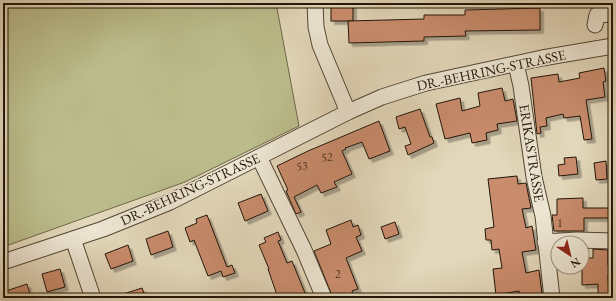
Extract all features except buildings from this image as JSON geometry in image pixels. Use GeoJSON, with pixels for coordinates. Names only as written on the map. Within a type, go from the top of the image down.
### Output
{"type":"FeatureCollection","features":[{"type":"Feature","properties":{"kind":"street"},"geometry":{"type":"LineString","coordinates":[[315,3],[316,26],[320,45],[348,112]]}},
{"type":"Feature","properties":{"kind":"street"},"geometry":{"type":"LineString","coordinates":[[595,25],[597,14],[613,14]]}},
{"type":"Feature","properties":{"kind":"street","name":"DR.-BEHRING-STRASSE"},"geometry":{"type":"LineString","coordinates":[[3,262],[116,224],[170,202],[348,112],[382,97],[426,83],[613,46]]}},
{"type":"Feature","properties":{"kind":"street","name":"ERIKASTRASSE"},"geometry":{"type":"LineString","coordinates":[[516,64],[521,86],[534,177],[542,216],[552,298]]}},
{"type":"Feature","properties":{"kind":"street"},"geometry":{"type":"LineString","coordinates":[[259,157],[304,250],[324,298]]}},
{"type":"Feature","properties":{"kind":"street"},"geometry":{"type":"LineString","coordinates":[[73,239],[93,298]]}},
{"type":"Feature","properties":{"kind":"street"},"geometry":{"type":"LineString","coordinates":[[545,242],[577,240],[613,241]]}},
{"type":"Feature","properties":{"kind":"green space"},"geometry":{"type":"Polygon","coordinates":[[[3,3],[276,3],[299,126],[185,182],[3,247],[3,3]]]}}]}
